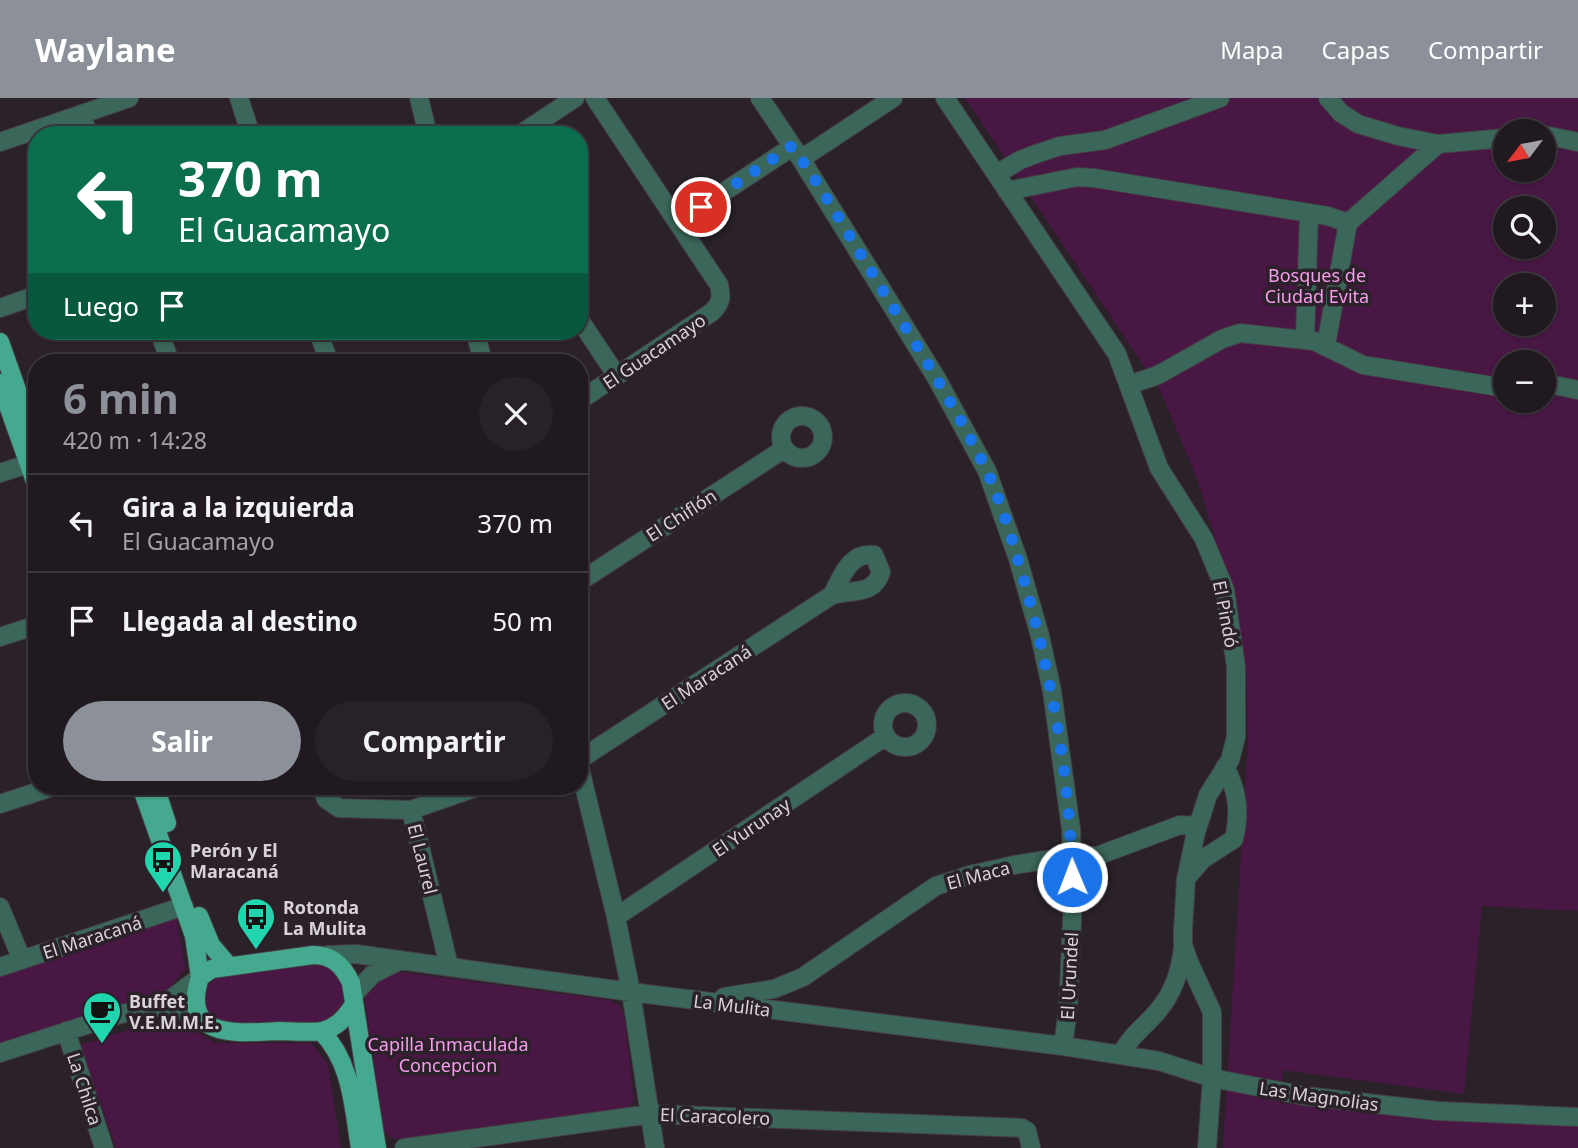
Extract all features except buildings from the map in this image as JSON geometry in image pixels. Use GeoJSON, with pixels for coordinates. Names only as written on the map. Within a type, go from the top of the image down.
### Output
{"type":"FeatureCollection","features":[{"type":"Feature","properties":{"kind":"main road"},"geometry":{"type":"LineString","coordinates":[[0,342],[28,421]]}},
{"type":"Feature","properties":{"kind":"main road"},"geometry":{"type":"LineString","coordinates":[[0,383],[28,461]]}},
{"type":"Feature","properties":{"kind":"main road"},"geometry":{"type":"LineString","coordinates":[[144,795],[194,936],[200,977],[195,998],[204,1020],[213,1029],[230,1033],[321,1031],[343,1019],[353,1000]]}},
{"type":"Feature","properties":{"kind":"main road"},"geometry":{"type":"LineString","coordinates":[[158,795],[203,928],[211,945],[229,966]]}},
{"type":"Feature","properties":{"kind":"main road"},"geometry":{"type":"LineString","coordinates":[[200,977],[212,969],[313,954],[327,955],[347,973],[377,1148]]}},
{"type":"Feature","properties":{"kind":"main road"},"geometry":{"type":"LineString","coordinates":[[321,1031],[340,1055],[347,1073],[360,1148]]}},
{"type":"Feature","properties":{"kind":"street"},"geometry":{"type":"LineString","coordinates":[[46,126],[129,98]]}},
{"type":"Feature","properties":{"kind":"street"},"geometry":{"type":"LineString","coordinates":[[239,98],[248,126]]}},
{"type":"Feature","properties":{"kind":"street"},"geometry":{"type":"LineString","coordinates":[[419,98],[426,126]]}},
{"type":"Feature","properties":{"kind":"street"},"geometry":{"type":"LineString","coordinates":[[533,126],[575,98]]}},
{"type":"Feature","properties":{"kind":"street"},"geometry":{"type":"LineString","coordinates":[[595,98],[678,222],[893,98]]}},
{"type":"Feature","properties":{"kind":"street","name":"El Urundel"},"geometry":{"type":"LineString","coordinates":[[760,98],[937,379],[981,460],[1000,505],[1036,623],[1052,691],[1067,788],[1073,898],[1068,1010],[1063,1046]]}},
{"type":"Feature","properties":{"kind":"street","name":"El Pindó"},"geometry":{"type":"LineString","coordinates":[[945,98],[1104,331],[1117,354],[1150,449],[1204,539],[1224,590],[1237,685],[1236,737],[1234,749],[1208,794],[1197,826],[1186,878],[1183,944],[1212,1012],[1212,1078],[1207,1148]]}},
{"type":"Feature","properties":{"kind":"street"},"geometry":{"type":"LineString","coordinates":[[997,174],[1020,160],[1060,146],[1097,142],[1220,98]]}},
{"type":"Feature","properties":{"kind":"street"},"geometry":{"type":"LineString","coordinates":[[1328,98],[1341,113],[1358,124],[1380,131],[1438,144],[1493,139]]}},
{"type":"Feature","properties":{"kind":"street"},"geometry":{"type":"LineString","coordinates":[[81,114],[86,126]]}},
{"type":"Feature","properties":{"kind":"street"},"geometry":{"type":"LineString","coordinates":[[0,142],[28,132]]}},
{"type":"Feature","properties":{"kind":"street"},"geometry":{"type":"LineString","coordinates":[[1556,137],[1578,142]]}},
{"type":"Feature","properties":{"kind":"street"},"geometry":{"type":"LineString","coordinates":[[1326,345],[1348,223],[1438,144]]}},
{"type":"Feature","properties":{"kind":"street"},"geometry":{"type":"LineString","coordinates":[[1007,191],[1077,177],[1094,178],[1309,213],[1348,223]]}},
{"type":"Feature","properties":{"kind":"street"},"geometry":{"type":"LineString","coordinates":[[1305,340],[1309,213]]}},
{"type":"Feature","properties":{"kind":"street","name":"El Guacamayo"},"geometry":{"type":"LineString","coordinates":[[588,395],[712,312],[719,304],[722,295],[719,285],[678,222]]}},
{"type":"Feature","properties":{"kind":"street"},"geometry":{"type":"LineString","coordinates":[[0,309],[28,298]]}},
{"type":"Feature","properties":{"kind":"street"},"geometry":{"type":"LineString","coordinates":[[588,332],[617,376]]}},
{"type":"Feature","properties":{"kind":"street"},"geometry":{"type":"LineString","coordinates":[[1129,385],[1158,375],[1231,335],[1240,333],[1305,340],[1326,345],[1363,365],[1493,386]]}},
{"type":"Feature","properties":{"kind":"street"},"geometry":{"type":"LineString","coordinates":[[1556,385],[1578,390]]}},
{"type":"Feature","properties":{"kind":"street","name":"El Chiflón"},"geometry":{"type":"LineString","coordinates":[[588,576],[784,449]]}},
{"type":"Feature","properties":{"kind":"street"},"geometry":{"type":"LineString","coordinates":[[0,473],[28,464]]}},
{"type":"Feature","properties":{"kind":"street","name":"El Maracaná"},"geometry":{"type":"LineString","coordinates":[[588,756],[832,595]]}},
{"type":"Feature","properties":{"kind":"street"},"geometry":{"type":"LineString","coordinates":[[0,637],[28,628]]}},
{"type":"Feature","properties":{"kind":"street","name":"El Yurunay"},"geometry":{"type":"LineString","coordinates":[[616,917],[886,737]]}},
{"type":"Feature","properties":{"kind":"street"},"geometry":{"type":"LineString","coordinates":[[1186,878],[1203,859],[1234,839],[1238,801],[1225,767]]}},
{"type":"Feature","properties":{"kind":"street"},"geometry":{"type":"LineString","coordinates":[[0,804],[28,795]]}},
{"type":"Feature","properties":{"kind":"street","name":"El Laurel"},"geometry":{"type":"LineString","coordinates":[[324,795],[339,808],[411,810],[449,966]]}},
{"type":"Feature","properties":{"kind":"street"},"geometry":{"type":"LineString","coordinates":[[411,810],[454,795]]}},
{"type":"Feature","properties":{"kind":"street"},"geometry":{"type":"LineString","coordinates":[[587,795],[631,992],[655,1148]]}},
{"type":"Feature","properties":{"kind":"street","name":"El Maca"},"geometry":{"type":"LineString","coordinates":[[699,1000],[774,989],[803,977],[936,886],[1014,865],[1072,856],[1097,856],[1180,825],[1197,826]]}},
{"type":"Feature","properties":{"kind":"street","name":"El Maracaná"},"geometry":{"type":"LineString","coordinates":[[0,967],[184,906]]}},
{"type":"Feature","properties":{"kind":"street"},"geometry":{"type":"LineString","coordinates":[[0,907],[22,960]]}},
{"type":"Feature","properties":{"kind":"street"},"geometry":{"type":"LineString","coordinates":[[1121,1055],[1127,1041],[1155,1015],[1169,997],[1180,971],[1183,944]]}},
{"type":"Feature","properties":{"kind":"street","name":"La Mulita"},"geometry":{"type":"LineString","coordinates":[[327,955],[356,954],[631,992],[1063,1046]]}},
{"type":"Feature","properties":{"kind":"street"},"geometry":{"type":"LineString","coordinates":[[353,1000],[373,974],[401,960]]}},
{"type":"Feature","properties":{"kind":"street"},"geometry":{"type":"LineString","coordinates":[[0,1053],[152,1007],[171,999],[200,977]]}},
{"type":"Feature","properties":{"kind":"street"},"geometry":{"type":"LineString","coordinates":[[152,1007],[187,1011],[204,1020]]}},
{"type":"Feature","properties":{"kind":"street","name":"La Chilca"},"geometry":{"type":"LineString","coordinates":[[66,1031],[104,1148]]}},
{"type":"Feature","properties":{"kind":"street","name":"Las Magnolias"},"geometry":{"type":"LineString","coordinates":[[1063,1046],[1174,1064],[1212,1078],[1306,1096],[1438,1111],[1578,1117]]}},
{"type":"Feature","properties":{"kind":"street","name":"El Caracolero"},"geometry":{"type":"LineString","coordinates":[[404,1148],[651,1114],[1022,1128],[1029,1140]]}},
{"type":"Feature","properties":{"kind":"green space","name":"Bosques de Ciudad Evita"},"geometry":{"type":"Polygon","coordinates":[[[965,98],[1578,98],[1578,911],[1482,906],[1464,1094],[1283,1070],[1280,1103],[1554,1125],[1578,1123],[1578,1148],[1223,1148],[1248,742],[1246,666],[1226,575],[1198,481],[1160,390],[965,98]]]}},
{"type":"Feature","properties":{"kind":"green space"},"geometry":{"type":"Polygon","coordinates":[[[176,918],[186,969],[165,993],[0,1046],[0,976],[176,918]]]}},
{"type":"Feature","properties":{"kind":"green space"},"geometry":{"type":"Polygon","coordinates":[[[322,965],[339,980],[344,997],[338,1012],[318,1023],[226,1026],[205,1008],[203,1001],[208,986],[224,973],[322,965]]]}},
{"type":"Feature","properties":{"kind":"green space","name":"Capilla Inmaculada Concepcion"},"geometry":{"type":"Polygon","coordinates":[[[401,972],[609,1000],[619,1005],[624,1014],[634,1100],[627,1109],[396,1139],[389,1137],[384,1130],[365,1002],[370,989],[377,981],[401,972]]]}},
{"type":"Feature","properties":{"kind":"green space"},"geometry":{"type":"Polygon","coordinates":[[[154,1022],[190,1028],[215,1043],[311,1043],[328,1064],[341,1148],[116,1148],[80,1045],[154,1022]]]}},
{"type":"Feature","properties":{"kind":"place","name":"Perón y El Maracaná"},"geometry":{"type":"Point","coordinates":[163,894]}},
{"type":"Feature","properties":{"kind":"place","name":"Rotonda La Mulita"},"geometry":{"type":"Point","coordinates":[256,951]}},
{"type":"Feature","properties":{"kind":"place","name":"Buffet V.E.M.M.E."},"geometry":{"type":"Point","coordinates":[102,1045]}},
{"type":"Feature","properties":{"kind":"route"},"geometry":{"type":"LineString","coordinates":[[701,207],[792,146],[937,379],[986,471],[1000,505],[1040,636],[1052,691],[1067,788],[1072,877]]}}]}
